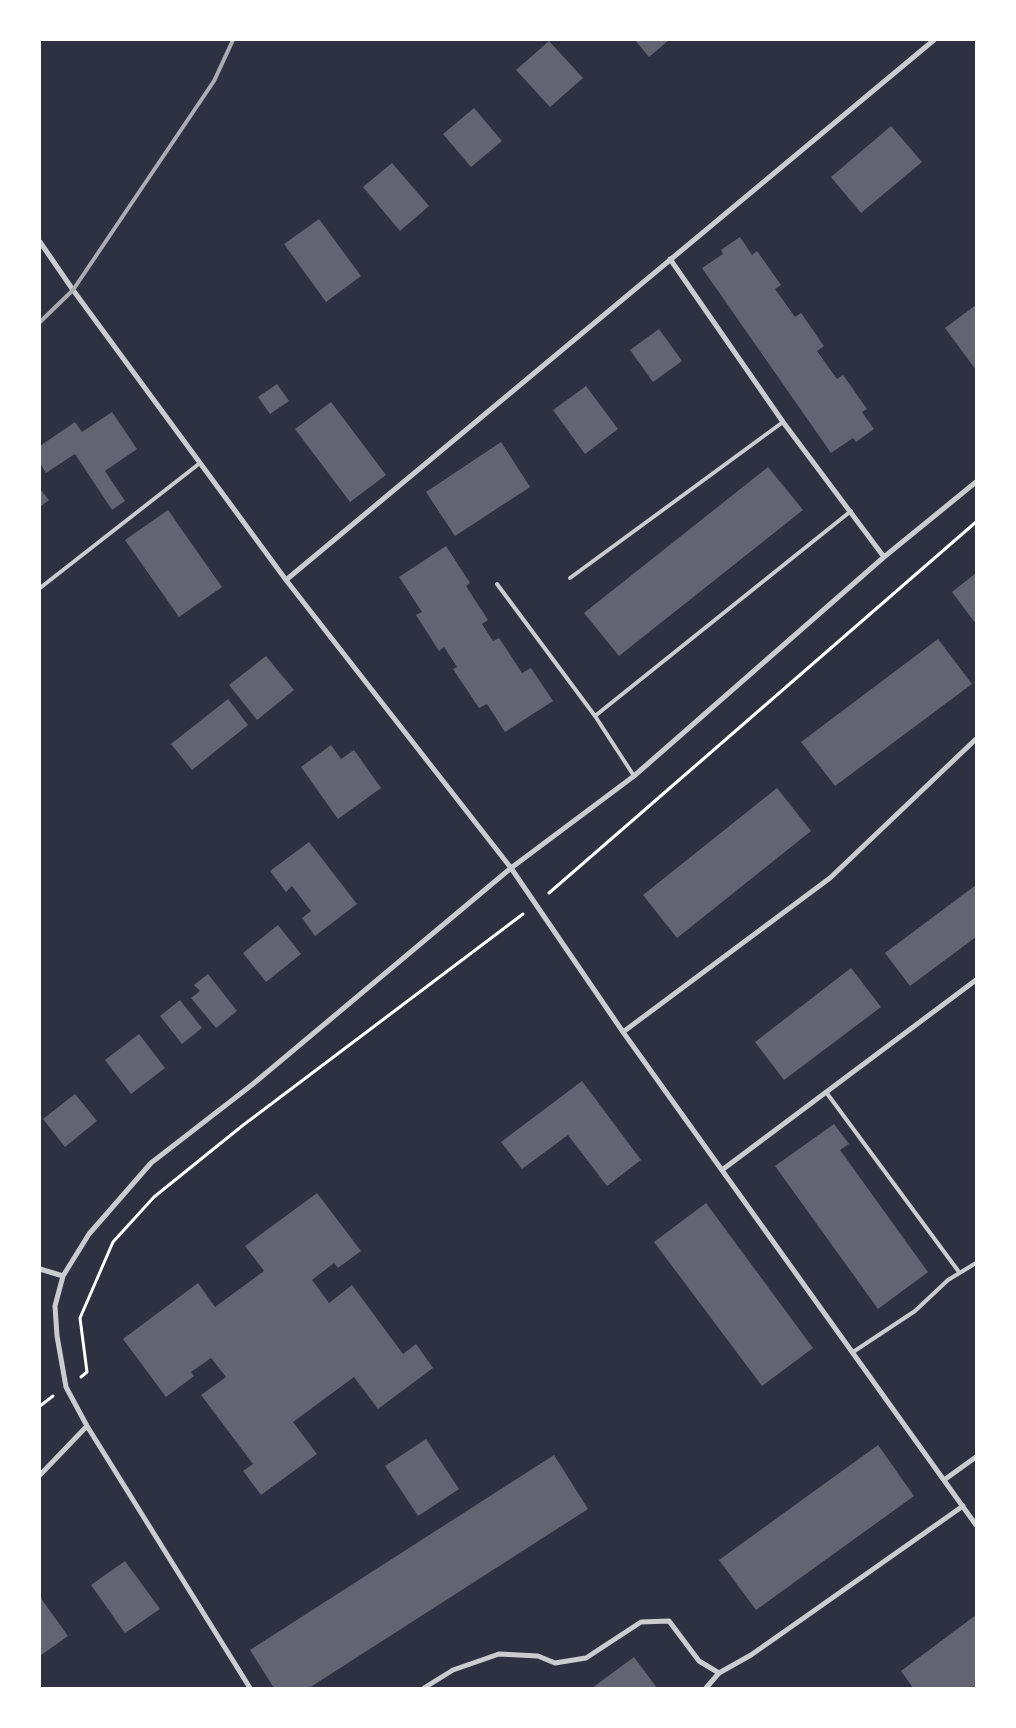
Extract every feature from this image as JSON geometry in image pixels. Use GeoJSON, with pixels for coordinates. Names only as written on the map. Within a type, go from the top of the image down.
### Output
{"type":"FeatureCollection","features":[{"type":"Feature","properties":{"kind":"street"},"geometry":{"type":"LineString","coordinates":[[286,580],[934,40]]}},
{"type":"Feature","properties":{"kind":"street"},"geometry":{"type":"LineString","coordinates":[[40,242],[73,290],[286,580],[511,868],[623,1032],[976,1525]]}},
{"type":"Feature","properties":{"kind":"street"},"geometry":{"type":"LineString","coordinates":[[670,259],[784,422],[884,557]]}},
{"type":"Feature","properties":{"kind":"street"},"geometry":{"type":"LineString","coordinates":[[250,1688],[87,1426],[66,1387],[58,1344],[55,1306],[63,1276],[89,1234],[151,1163],[253,1084],[511,868],[634,776],[884,557],[976,482]]}},
{"type":"Feature","properties":{"kind":"street"},"geometry":{"type":"LineString","coordinates":[[623,1032],[830,878],[976,739]]}},
{"type":"Feature","properties":{"kind":"street"},"geometry":{"type":"LineString","coordinates":[[722,1170],[976,980]]}},
{"type":"Feature","properties":{"kind":"street"},"geometry":{"type":"LineString","coordinates":[[40,1269],[63,1276]]}},
{"type":"Feature","properties":{"kind":"street"},"geometry":{"type":"LineString","coordinates":[[40,1475],[87,1426]]}},
{"type":"Feature","properties":{"kind":"street"},"geometry":{"type":"LineString","coordinates":[[944,1480],[976,1457]]}},
{"type":"Feature","properties":{"kind":"street"},"geometry":{"type":"LineString","coordinates":[[706,1688],[719,1672],[751,1655],[963,1506]]}},
{"type":"Feature","properties":{"kind":"street"},"geometry":{"type":"LineString","coordinates":[[424,1688],[453,1670],[499,1654],[538,1656],[555,1663],[586,1658],[640,1622],[668,1621],[699,1661],[719,1672]]}},
{"type":"Feature","properties":{"kind":"lane"},"geometry":{"type":"LineString","coordinates":[[570,578],[784,422]]}},
{"type":"Feature","properties":{"kind":"lane"},"geometry":{"type":"LineString","coordinates":[[40,588],[200,463]]}},
{"type":"Feature","properties":{"kind":"lane"},"geometry":{"type":"LineString","coordinates":[[594,716],[851,511]]}},
{"type":"Feature","properties":{"kind":"lane"},"geometry":{"type":"LineString","coordinates":[[497,584],[594,716],[634,776]]}},
{"type":"Feature","properties":{"kind":"lane"},"geometry":{"type":"LineString","coordinates":[[826,1092],[959,1272]]}},
{"type":"Feature","properties":{"kind":"lane"},"geometry":{"type":"LineString","coordinates":[[853,1352],[915,1311],[948,1280],[976,1263]]}},
{"type":"Feature","properties":{"kind":"path"},"geometry":{"type":"LineString","coordinates":[[40,1406],[88,1372],[80,1318],[113,1242],[154,1197],[242,1126],[536,904],[976,522]]}},
{"type":"Feature","properties":{"kind":"building"},"geometry":{"type":"Polygon","coordinates":[[[635,40],[669,40],[649,57],[635,40]]]}},
{"type":"Feature","properties":{"kind":"building"},"geometry":{"type":"Polygon","coordinates":[[[549,41],[583,78],[550,107],[516,70],[549,41]]]}},
{"type":"Feature","properties":{"kind":"building"},"geometry":{"type":"Polygon","coordinates":[[[474,108],[502,141],[471,167],[443,134],[474,108]]]}},
{"type":"Feature","properties":{"kind":"building"},"geometry":{"type":"Polygon","coordinates":[[[891,126],[922,162],[861,213],[831,177],[891,126]]]}},
{"type":"Feature","properties":{"kind":"building"},"geometry":{"type":"Polygon","coordinates":[[[392,163],[429,206],[400,231],[363,187],[392,163]]]}},
{"type":"Feature","properties":{"kind":"building"},"geometry":{"type":"Polygon","coordinates":[[[319,219],[361,276],[326,302],[284,244],[319,219]]]}},
{"type":"Feature","properties":{"kind":"building"},"geometry":{"type":"Polygon","coordinates":[[[740,237],[752,255],[757,251],[781,285],[775,289],[795,317],[801,313],[824,346],[817,351],[837,379],[843,375],[867,409],[862,412],[874,429],[856,442],[853,438],[831,453],[702,268],[723,254],[721,250],[740,237]]]}},
{"type":"Feature","properties":{"kind":"building"},"geometry":{"type":"Polygon","coordinates":[[[976,305],[976,370],[945,328],[976,305]]]}},
{"type":"Feature","properties":{"kind":"building"},"geometry":{"type":"Polygon","coordinates":[[[659,329],[682,361],[653,382],[630,350],[659,329]]]}},
{"type":"Feature","properties":{"kind":"building"},"geometry":{"type":"Polygon","coordinates":[[[277,384],[289,401],[270,414],[258,397],[277,384]]]}},
{"type":"Feature","properties":{"kind":"building"},"geometry":{"type":"Polygon","coordinates":[[[586,386],[618,429],[585,454],[553,410],[586,386]]]}},
{"type":"Feature","properties":{"kind":"building"},"geometry":{"type":"Polygon","coordinates":[[[331,402],[386,475],[350,502],[295,429],[331,402]]]}},
{"type":"Feature","properties":{"kind":"building"},"geometry":{"type":"Polygon","coordinates":[[[112,412],[137,449],[105,471],[125,501],[112,510],[75,454],[46,473],[40,463],[40,446],[75,422],[82,432],[112,412]]]}},
{"type":"Feature","properties":{"kind":"building"},"geometry":{"type":"Polygon","coordinates":[[[501,442],[530,487],[455,536],[426,492],[501,442]]]}},
{"type":"Feature","properties":{"kind":"building"},"geometry":{"type":"Polygon","coordinates":[[[768,467],[803,510],[619,656],[584,613],[768,467]]]}},
{"type":"Feature","properties":{"kind":"building"},"geometry":{"type":"Polygon","coordinates":[[[40,489],[49,500],[40,507],[40,489]]]}},
{"type":"Feature","properties":{"kind":"building"},"geometry":{"type":"Polygon","coordinates":[[[168,510],[222,587],[179,617],[125,540],[168,510]]]}},
{"type":"Feature","properties":{"kind":"building"},"geometry":{"type":"Polygon","coordinates":[[[446,546],[470,583],[466,586],[488,620],[482,624],[493,641],[499,638],[522,673],[531,668],[553,701],[505,732],[487,704],[479,708],[453,669],[457,667],[444,647],[439,651],[416,615],[422,612],[399,577],[446,546]]]}},
{"type":"Feature","properties":{"kind":"building"},"geometry":{"type":"Polygon","coordinates":[[[976,573],[976,624],[952,592],[976,573]]]}},
{"type":"Feature","properties":{"kind":"building"},"geometry":{"type":"Polygon","coordinates":[[[938,639],[972,684],[835,786],[801,742],[938,639]]]}},
{"type":"Feature","properties":{"kind":"building"},"geometry":{"type":"Polygon","coordinates":[[[266,656],[294,690],[257,720],[229,685],[266,656]]]}},
{"type":"Feature","properties":{"kind":"building"},"geometry":{"type":"Polygon","coordinates":[[[228,699],[248,725],[192,770],[171,744],[228,699]]]}},
{"type":"Feature","properties":{"kind":"building"},"geometry":{"type":"Polygon","coordinates":[[[331,745],[341,759],[354,750],[381,788],[338,819],[301,767],[331,745]]]}},
{"type":"Feature","properties":{"kind":"building"},"geometry":{"type":"Polygon","coordinates":[[[777,788],[811,831],[677,938],[643,895],[777,788]]]}},
{"type":"Feature","properties":{"kind":"building"},"geometry":{"type":"Polygon","coordinates":[[[309,842],[357,904],[315,936],[302,918],[311,911],[292,886],[286,892],[270,871],[309,842]]]}},
{"type":"Feature","properties":{"kind":"building"},"geometry":{"type":"Polygon","coordinates":[[[976,885],[976,937],[910,986],[885,953],[976,885]]]}},
{"type":"Feature","properties":{"kind":"building"},"geometry":{"type":"Polygon","coordinates":[[[278,925],[301,954],[266,982],[243,953],[278,925]]]}},
{"type":"Feature","properties":{"kind":"building"},"geometry":{"type":"Polygon","coordinates":[[[851,968],[881,1007],[784,1080],[755,1042],[851,968]]]}},
{"type":"Feature","properties":{"kind":"building"},"geometry":{"type":"Polygon","coordinates":[[[208,974],[237,1011],[216,1028],[191,998],[200,991],[194,985],[208,974]]]}},
{"type":"Feature","properties":{"kind":"building"},"geometry":{"type":"Polygon","coordinates":[[[180,1000],[202,1028],[182,1044],[160,1016],[180,1000]]]}},
{"type":"Feature","properties":{"kind":"building"},"geometry":{"type":"Polygon","coordinates":[[[139,1034],[165,1068],[131,1094],[105,1060],[139,1034]]]}},
{"type":"Feature","properties":{"kind":"building"},"geometry":{"type":"Polygon","coordinates":[[[582,1081],[641,1160],[607,1186],[568,1135],[522,1169],[501,1142],[582,1081]]]}},
{"type":"Feature","properties":{"kind":"building"},"geometry":{"type":"Polygon","coordinates":[[[75,1094],[97,1121],[65,1147],[43,1119],[75,1094]]]}},
{"type":"Feature","properties":{"kind":"building"},"geometry":{"type":"Polygon","coordinates":[[[834,1124],[849,1144],[840,1150],[928,1272],[878,1309],[775,1166],[834,1124]]]}},
{"type":"Feature","properties":{"kind":"building"},"geometry":{"type":"Polygon","coordinates":[[[317,1193],[361,1251],[338,1268],[334,1263],[312,1280],[329,1303],[352,1285],[403,1354],[416,1344],[433,1368],[378,1409],[354,1377],[293,1422],[317,1454],[261,1495],[243,1471],[253,1464],[201,1395],[226,1377],[211,1358],[191,1372],[194,1376],[166,1397],[123,1339],[198,1283],[215,1307],[264,1271],[245,1246],[317,1193]]]}},
{"type":"Feature","properties":{"kind":"building"},"geometry":{"type":"Polygon","coordinates":[[[706,1203],[813,1348],[762,1386],[654,1242],[706,1203]]]}},
{"type":"Feature","properties":{"kind":"building"},"geometry":{"type":"Polygon","coordinates":[[[426,1439],[459,1489],[418,1516],[385,1466],[426,1439]]]}},
{"type":"Feature","properties":{"kind":"building"},"geometry":{"type":"Polygon","coordinates":[[[878,1445],[914,1496],[756,1610],[719,1560],[878,1445]]]}},
{"type":"Feature","properties":{"kind":"building"},"geometry":{"type":"Polygon","coordinates":[[[554,1455],[588,1509],[309,1688],[274,1688],[250,1650],[554,1455]]]}},
{"type":"Feature","properties":{"kind":"building"},"geometry":{"type":"Polygon","coordinates":[[[125,1561],[160,1609],[125,1633],[91,1585],[125,1561]]]}},
{"type":"Feature","properties":{"kind":"building"},"geometry":{"type":"Polygon","coordinates":[[[40,1597],[68,1636],[40,1656],[40,1597]]]}},
{"type":"Feature","properties":{"kind":"building"},"geometry":{"type":"Polygon","coordinates":[[[976,1615],[976,1686],[973,1688],[913,1688],[901,1671],[976,1615]]]}},
{"type":"Feature","properties":{"kind":"building"},"geometry":{"type":"Polygon","coordinates":[[[634,1657],[657,1688],[592,1688],[634,1657]]]}},
{"type":"Feature","properties":{"kind":"railway"},"geometry":{"type":"LineString","coordinates":[[40,322],[73,290],[214,81],[233,40]]}}]}
